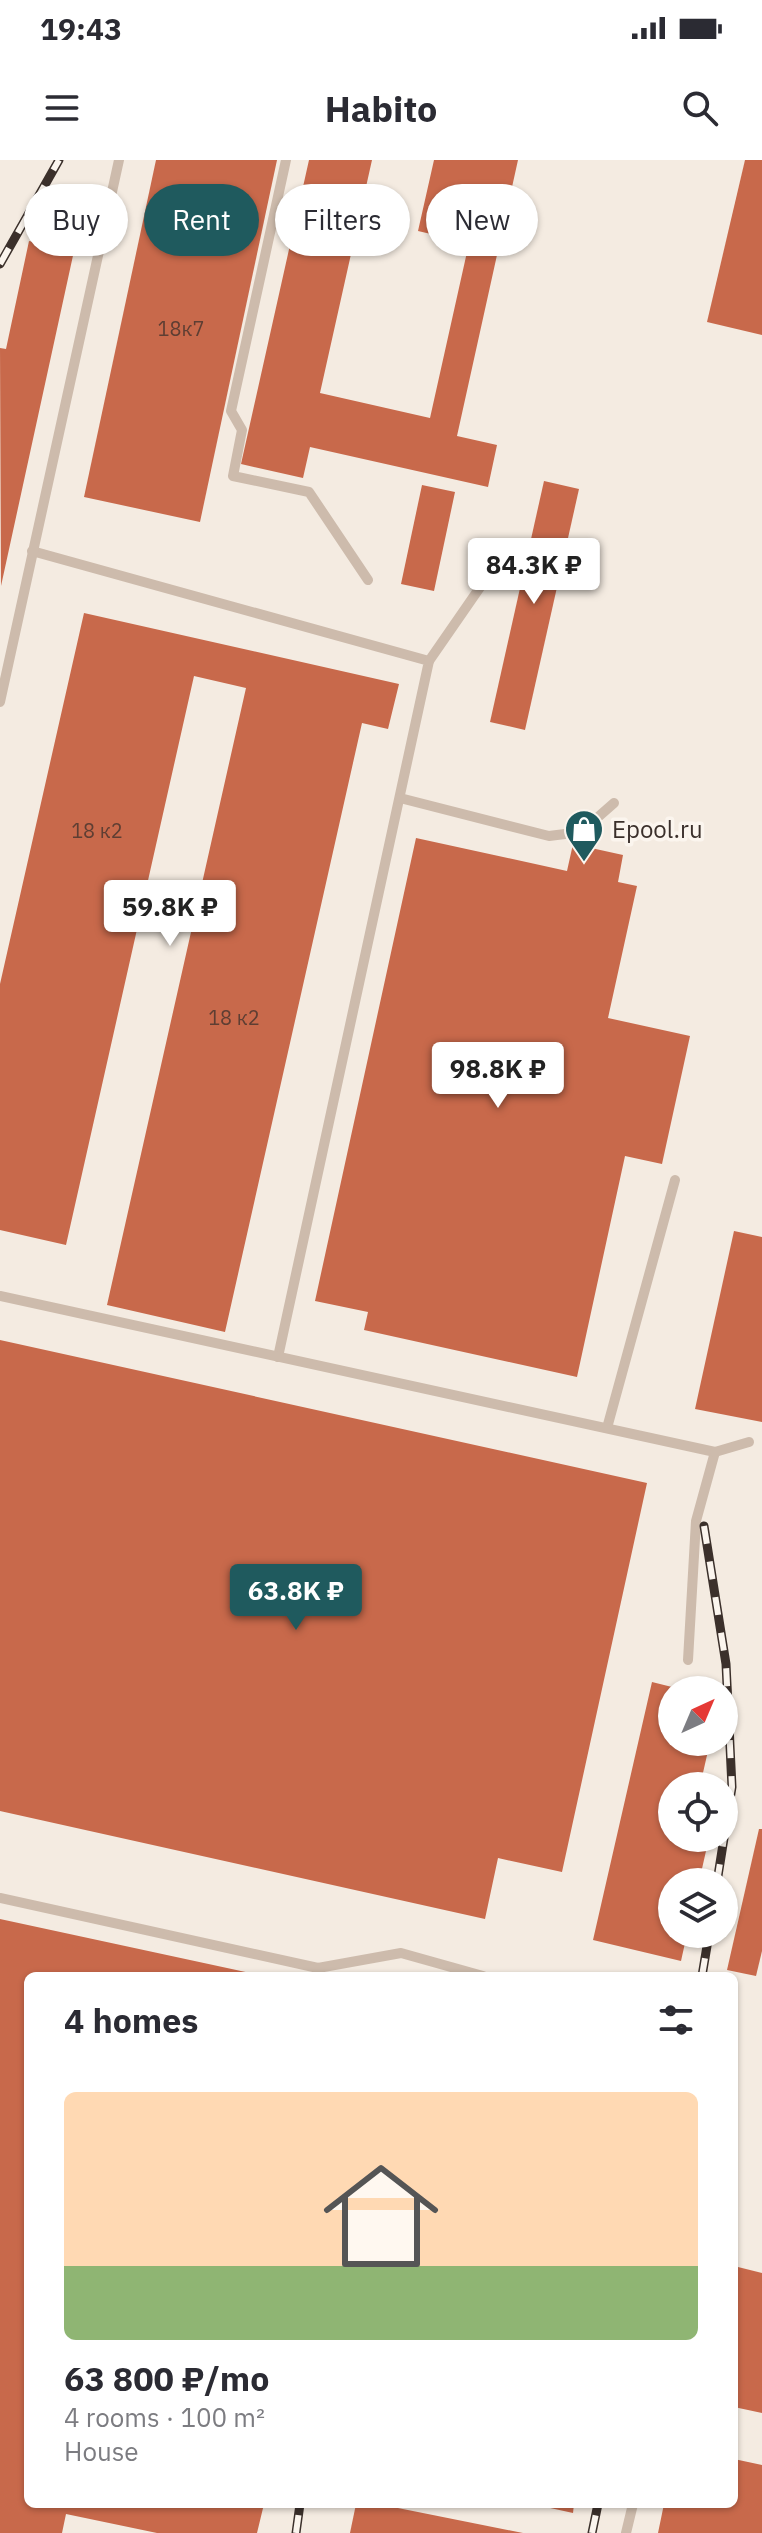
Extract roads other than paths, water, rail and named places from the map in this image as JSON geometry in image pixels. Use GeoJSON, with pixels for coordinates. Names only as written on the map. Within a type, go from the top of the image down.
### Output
{"type":"FeatureCollection","features":[{"type":"Feature","properties":{"kind":"lane"},"geometry":{"type":"LineString","coordinates":[[0,702],[119,160]]}},
{"type":"Feature","properties":{"kind":"lane"},"geometry":{"type":"LineString","coordinates":[[286,160],[231,411],[242,430],[233,476],[309,492],[368,580]]}},
{"type":"Feature","properties":{"kind":"lane"},"geometry":{"type":"LineString","coordinates":[[32,551],[429,661]]}},
{"type":"Feature","properties":{"kind":"lane"},"geometry":{"type":"LineString","coordinates":[[278,1357],[429,661],[501,557]]}},
{"type":"Feature","properties":{"kind":"lane"},"geometry":{"type":"LineString","coordinates":[[400,798],[549,836],[581,832],[614,803]]}},
{"type":"Feature","properties":{"kind":"lane"},"geometry":{"type":"LineString","coordinates":[[607,1428],[675,1180]]}},
{"type":"Feature","properties":{"kind":"lane"},"geometry":{"type":"LineString","coordinates":[[0,1296],[715,1452],[749,1442]]}},
{"type":"Feature","properties":{"kind":"lane"},"geometry":{"type":"LineString","coordinates":[[688,1660],[696,1521],[715,1452]]}},
{"type":"Feature","properties":{"kind":"lane"},"geometry":{"type":"LineString","coordinates":[[0,1898],[318,1968],[401,1953],[469,1972]]}},
{"type":"Feature","properties":{"kind":"lane"},"geometry":{"type":"LineString","coordinates":[[626,2533],[632,2508]]}},
{"type":"Feature","properties":{"kind":"railway"},"geometry":{"type":"LineString","coordinates":[[0,264],[59,160]]}},
{"type":"Feature","properties":{"kind":"railway"},"geometry":{"type":"LineString","coordinates":[[704,1526],[726,1664],[731,1772]]}},
{"type":"Feature","properties":{"kind":"railway"},"geometry":{"type":"LineString","coordinates":[[719,1868],[722,1852]]}},
{"type":"Feature","properties":{"kind":"railway"},"geometry":{"type":"LineString","coordinates":[[703,1972],[707,1948]]}},
{"type":"Feature","properties":{"kind":"railway"},"geometry":{"type":"LineString","coordinates":[[296,2533],[299,2508]]}},
{"type":"Feature","properties":{"kind":"railway"},"geometry":{"type":"LineString","coordinates":[[592,2533],[597,2508]]}},
{"type":"Feature","properties":{"kind":"place","name":"Epool.ru"},"geometry":{"type":"Point","coordinates":[584,863]}}]}
